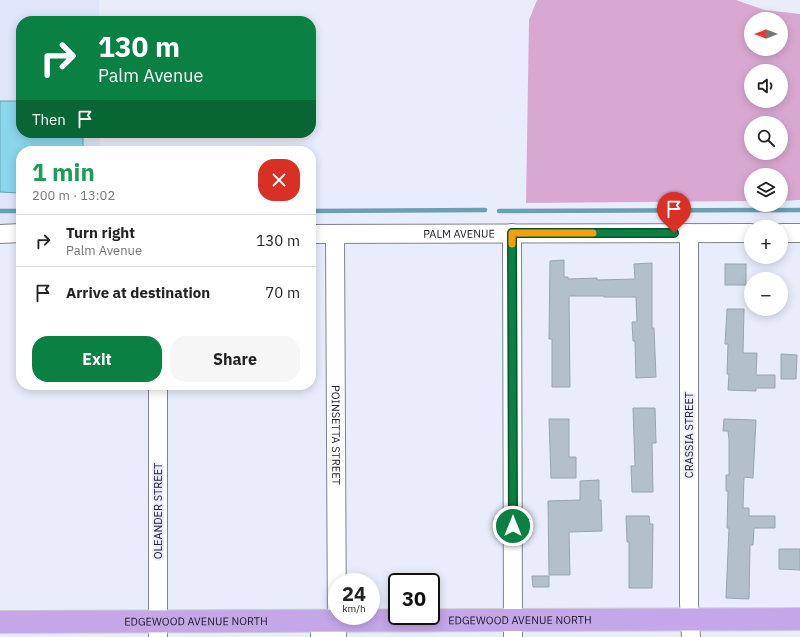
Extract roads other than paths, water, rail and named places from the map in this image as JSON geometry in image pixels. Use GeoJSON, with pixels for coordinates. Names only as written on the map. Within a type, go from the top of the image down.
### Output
{"type":"FeatureCollection","features":[{"type":"Feature","properties":{"kind":"main road","name":"EDGEWOOD AVENUE NORTH"},"geometry":{"type":"LineString","coordinates":[[0,622],[158,629],[690,628],[800,619]]}},
{"type":"Feature","properties":{"kind":"street","name":"CRASSIA STREET"},"geometry":{"type":"LineString","coordinates":[[689,232],[690,628]]}},
{"type":"Feature","properties":{"kind":"street"},"geometry":{"type":"LineString","coordinates":[[512,233],[513,628]]}},
{"type":"Feature","properties":{"kind":"street","name":"PALM AVENUE"},"geometry":{"type":"LineString","coordinates":[[316,234],[744,233]]}},
{"type":"Feature","properties":{"kind":"street"},"geometry":{"type":"LineString","coordinates":[[788,233],[800,233]]}},
{"type":"Feature","properties":{"kind":"street"},"geometry":{"type":"LineString","coordinates":[[0,234],[16,234]]}},
{"type":"Feature","properties":{"kind":"street","name":"POINSETTA STREET"},"geometry":{"type":"LineString","coordinates":[[328,629],[335,234]]}},
{"type":"Feature","properties":{"kind":"street","name":"OLEANDER STREET"},"geometry":{"type":"LineString","coordinates":[[158,390],[158,629]]}},
{"type":"Feature","properties":{"kind":"water"},"geometry":{"type":"Polygon","coordinates":[[[0,101],[16,101],[16,138],[83,138],[83,146],[16,146],[16,193],[0,192],[0,101]]]}},
{"type":"Feature","properties":{"kind":"waterway"},"geometry":{"type":"LineString","coordinates":[[316,211],[485,210]]}},
{"type":"Feature","properties":{"kind":"waterway"},"geometry":{"type":"LineString","coordinates":[[499,211],[800,210]]}},
{"type":"Feature","properties":{"kind":"waterway"},"geometry":{"type":"LineString","coordinates":[[0,211],[16,211]]}}]}
